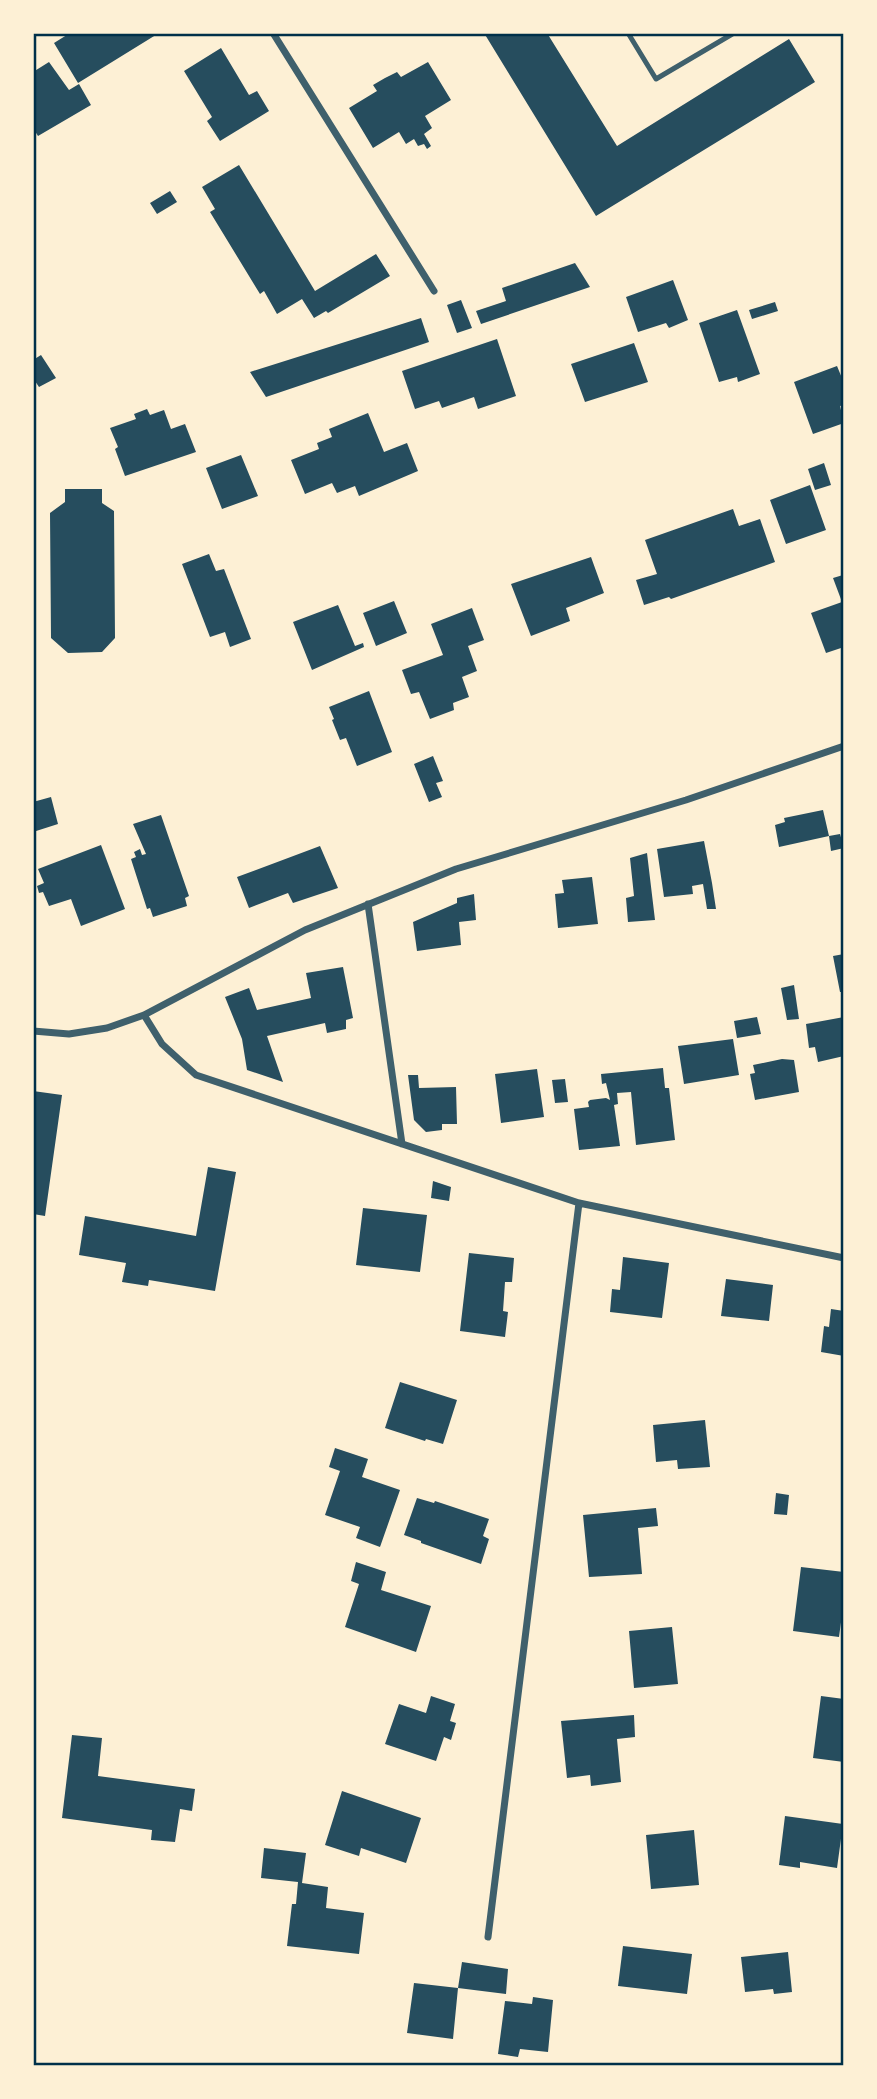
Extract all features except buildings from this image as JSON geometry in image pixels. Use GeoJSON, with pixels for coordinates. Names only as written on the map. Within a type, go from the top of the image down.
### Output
{"type":"FeatureCollection","features":[{"type":"Feature","properties":{"kind":"street"},"geometry":{"type":"LineString","coordinates":[[272,33],[434,291]]}},
{"type":"Feature","properties":{"kind":"street"},"geometry":{"type":"LineString","coordinates":[[33,1031],[69,1034],[107,1028],[144,1015],[305,930],[456,869],[686,800],[844,746]]}},
{"type":"Feature","properties":{"kind":"street"},"geometry":{"type":"LineString","coordinates":[[368,904],[402,1144]]}},
{"type":"Feature","properties":{"kind":"street"},"geometry":{"type":"LineString","coordinates":[[144,1015],[162,1044],[196,1075],[579,1203],[844,1258]]}},
{"type":"Feature","properties":{"kind":"street"},"geometry":{"type":"LineString","coordinates":[[488,1937],[579,1203]]}},
{"type":"Feature","properties":{"kind":"lane"},"geometry":{"type":"LineString","coordinates":[[628,33],[656,79],[734,33]]}}]}
